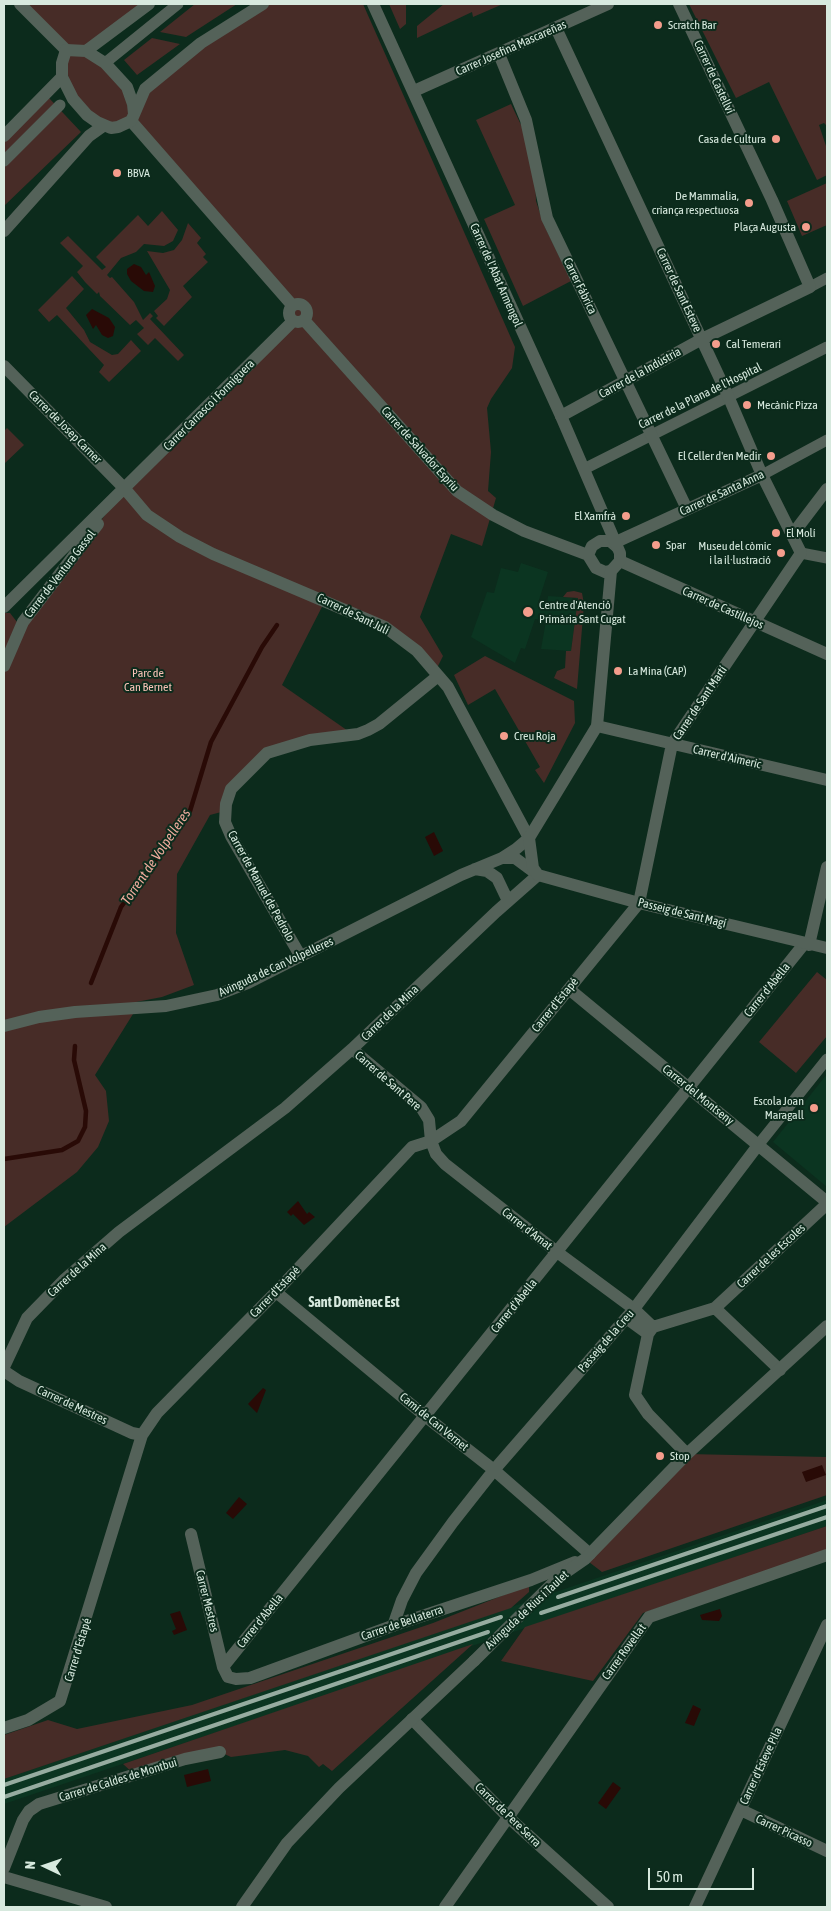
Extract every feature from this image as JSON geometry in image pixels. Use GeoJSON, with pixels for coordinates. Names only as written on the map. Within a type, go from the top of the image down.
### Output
{"type":"FeatureCollection","features":[{"type":"Feature","properties":{"kind":"street"},"geometry":{"type":"LineString","coordinates":[[20,4],[66,50],[86,51],[105,63],[127,87],[133,104],[132,117],[292,306],[288,314],[298,321]]}},
{"type":"Feature","properties":{"kind":"street"},"geometry":{"type":"LineString","coordinates":[[105,63],[178,4]]}},
{"type":"Feature","properties":{"kind":"street"},"geometry":{"type":"LineString","coordinates":[[66,50],[62,63],[62,77],[80,108],[103,126],[118,127],[132,117],[145,89],[202,43],[263,4]]}},
{"type":"Feature","properties":{"kind":"street","name":"Carrer de l'Abat Armengol"},"geometry":{"type":"LineString","coordinates":[[373,4],[414,90],[617,545]]}},
{"type":"Feature","properties":{"kind":"street","name":"Carrer Josefina Mascareñas"},"geometry":{"type":"LineString","coordinates":[[414,90],[499,54],[608,4]]}},
{"type":"Feature","properties":{"kind":"street","name":"Carrer de Castellví"},"geometry":{"type":"LineString","coordinates":[[679,4],[772,200],[810,287]]}},
{"type":"Feature","properties":{"kind":"street"},"geometry":{"type":"LineString","coordinates":[[86,51],[147,5]]}},
{"type":"Feature","properties":{"kind":"street","name":"Carrer de Sant Esteve"},"geometry":{"type":"LineString","coordinates":[[556,28],[702,339],[762,475],[801,553]]}},
{"type":"Feature","properties":{"kind":"street","name":"Carrer Fábrica"},"geometry":{"type":"LineString","coordinates":[[499,54],[526,120],[547,218],[687,509]]}},
{"type":"Feature","properties":{"kind":"street"},"geometry":{"type":"LineString","coordinates":[[4,136],[62,77]]}},
{"type":"Feature","properties":{"kind":"street"},"geometry":{"type":"LineString","coordinates":[[4,161],[60,105]]}},
{"type":"Feature","properties":{"kind":"street"},"geometry":{"type":"LineString","coordinates":[[4,231],[89,136],[103,126]]}},
{"type":"Feature","properties":{"kind":"street","name":"Carrer de la Indústria"},"geometry":{"type":"LineString","coordinates":[[561,416],[702,339],[827,278]]}},
{"type":"Feature","properties":{"kind":"street","name":"Carrer Carrasco i Formiguera"},"geometry":{"type":"LineString","coordinates":[[125,489],[298,321]]}},
{"type":"Feature","properties":{"kind":"street","name":"Carrer de Salvador Espriu"},"geometry":{"type":"LineString","coordinates":[[298,321],[457,491],[493,516],[588,555]]}},
{"type":"Feature","properties":{"kind":"street","name":"Carrer de la Plana de l'Hospital"},"geometry":{"type":"LineString","coordinates":[[584,469],[729,398],[827,347]]}},
{"type":"Feature","properties":{"kind":"street","name":"Carrer de Josep Carner"},"geometry":{"type":"LineString","coordinates":[[4,366],[125,489]]}},
{"type":"Feature","properties":{"kind":"street","name":"Carrer de Santa Anna"},"geometry":{"type":"LineString","coordinates":[[617,545],[687,509],[762,475],[827,440]]}},
{"type":"Feature","properties":{"kind":"street"},"geometry":{"type":"LineString","coordinates":[[4,607],[125,489]]}},
{"type":"Feature","properties":{"kind":"street","name":"Carrer de Ventura Gassol"},"geometry":{"type":"LineString","coordinates":[[4,666],[23,622],[125,489]]}},
{"type":"Feature","properties":{"kind":"street","name":"Carrer de Sant Juli"},"geometry":{"type":"LineString","coordinates":[[125,489],[147,515],[180,537],[213,554],[385,627],[417,651],[448,687],[529,838]]}},
{"type":"Feature","properties":{"kind":"street"},"geometry":{"type":"LineString","coordinates":[[792,535],[827,489]]}},
{"type":"Feature","properties":{"kind":"street"},"geometry":{"type":"LineString","coordinates":[[538,875],[530,858],[529,838],[598,726],[611,571],[620,560],[617,545],[610,541],[600,541],[592,546],[588,555],[596,568],[605,572],[611,571]]}},
{"type":"Feature","properties":{"kind":"street"},"geometry":{"type":"LineString","coordinates":[[801,553],[827,558]]}},
{"type":"Feature","properties":{"kind":"street","name":"Carrer de Sant Martí"},"geometry":{"type":"LineString","coordinates":[[639,903],[672,744],[801,553]]}},
{"type":"Feature","properties":{"kind":"street","name":"Carrer de Castillejos"},"geometry":{"type":"LineString","coordinates":[[620,560],[827,654]]}},
{"type":"Feature","properties":{"kind":"street","name":"Carrer de Manuel de Pedrolo"},"geometry":{"type":"LineString","coordinates":[[301,957],[231,836],[225,822],[226,804],[231,788],[268,753],[310,740],[358,734],[368,730],[379,724],[438,676]]}},
{"type":"Feature","properties":{"kind":"street","name":"Carrer d'Aimeric"},"geometry":{"type":"LineString","coordinates":[[598,726],[827,780]]}},
{"type":"Feature","properties":{"kind":"street","name":"Avinguda de Can Volpelleres"},"geometry":{"type":"LineString","coordinates":[[4,1026],[39,1017],[76,1012],[166,1006],[217,995],[301,957],[502,858],[529,838]]}},
{"type":"Feature","properties":{"kind":"street"},"geometry":{"type":"LineString","coordinates":[[502,858],[515,858],[538,875]]}},
{"type":"Feature","properties":{"kind":"street"},"geometry":{"type":"LineString","coordinates":[[806,944],[827,867]]}},
{"type":"Feature","properties":{"kind":"street"},"geometry":{"type":"LineString","coordinates":[[475,870],[487,871],[497,878],[508,901]]}},
{"type":"Feature","properties":{"kind":"street","name":"Passeig de Sant Magí"},"geometry":{"type":"LineString","coordinates":[[538,875],[639,903],[827,948]]}},
{"type":"Feature","properties":{"kind":"street","name":"Carrer de la Mina"},"geometry":{"type":"LineString","coordinates":[[4,1369],[27,1318],[64,1279],[119,1232],[285,1108],[352,1050],[508,901],[538,875]]}},
{"type":"Feature","properties":{"kind":"street","name":"Carrer d'Estapé"},"geometry":{"type":"LineString","coordinates":[[4,1728],[28,1720],[60,1701],[142,1435],[157,1413],[276,1292],[412,1147],[431,1141],[461,1121],[639,903]]}},
{"type":"Feature","properties":{"kind":"street","name":"Carrer d'Abella"},"geometry":{"type":"LineString","coordinates":[[226,1672],[425,1416],[806,944]]}},
{"type":"Feature","properties":{"kind":"street","name":"Carrer del Montseny"},"geometry":{"type":"LineString","coordinates":[[569,989],[759,1144],[827,1203]]}},
{"type":"Feature","properties":{"kind":"street","name":"Carrer de Sant Pere"},"geometry":{"type":"LineString","coordinates":[[352,1050],[421,1107],[429,1120],[431,1141]]}},
{"type":"Feature","properties":{"kind":"street","name":"Passeig de la Creu"},"geometry":{"type":"LineString","coordinates":[[392,1626],[402,1600],[416,1574],[494,1470],[630,1313],[759,1144],[827,1060]]}},
{"type":"Feature","properties":{"kind":"street","name":"Carrer d'Amat"},"geometry":{"type":"LineString","coordinates":[[431,1141],[436,1154],[445,1164],[557,1252],[651,1330]]}},
{"type":"Feature","properties":{"kind":"street","name":"Carrer de les Escoles"},"geometry":{"type":"LineString","coordinates":[[715,1308],[827,1203]]}},
{"type":"Feature","properties":{"kind":"street","name":"Camí de Can Vernet"},"geometry":{"type":"LineString","coordinates":[[276,1292],[425,1416],[494,1470],[587,1556]]}},
{"type":"Feature","properties":{"kind":"street"},"geometry":{"type":"LineString","coordinates":[[687,1454],[648,1414],[634,1395],[651,1330],[715,1308],[780,1370]]}},
{"type":"Feature","properties":{"kind":"street","name":"Avinguda de Rius i Taulet"},"geometry":{"type":"LineString","coordinates":[[242,1907],[287,1843],[339,1788],[560,1577],[587,1556],[687,1454],[827,1326]]}},
{"type":"Feature","properties":{"kind":"street","name":"Carrer de Mestres"},"geometry":{"type":"LineString","coordinates":[[4,1369],[19,1381],[132,1433],[142,1435]]}},
{"type":"Feature","properties":{"kind":"street","name":"Carrer Mestres"},"geometry":{"type":"LineString","coordinates":[[191,1534],[226,1672]]}},
{"type":"Feature","properties":{"kind":"street","name":"Carrer Rovellat"},"geometry":{"type":"LineString","coordinates":[[445,1907],[649,1617],[827,1555]]}},
{"type":"Feature","properties":{"kind":"street","name":"Carrer de Bellaterra"},"geometry":{"type":"LineString","coordinates":[[226,1672],[250,1678],[392,1626],[531,1580],[587,1556]]}},
{"type":"Feature","properties":{"kind":"street","name":"Carrer d'Esteve Pila"},"geometry":{"type":"LineString","coordinates":[[695,1907],[827,1627]]}},
{"type":"Feature","properties":{"kind":"street","name":"Carrer de Pere Serra"},"geometry":{"type":"LineString","coordinates":[[412,1719],[508,1816],[608,1907]]}},
{"type":"Feature","properties":{"kind":"street","name":"Carrer de Caldes de Montbui"},"geometry":{"type":"LineString","coordinates":[[4,1868],[23,1820],[29,1811],[39,1804],[185,1759],[220,1752]]}},
{"type":"Feature","properties":{"kind":"street","name":"Carrer Picasso"},"geometry":{"type":"LineString","coordinates":[[740,1810],[827,1851]]}},
{"type":"Feature","properties":{"kind":"street"},"geometry":{"type":"LineString","coordinates":[[4,1877],[106,1907]]}},
{"type":"Feature","properties":{"kind":"shaded area"},"geometry":{"type":"Polygon","coordinates":[[[134,264],[141,267],[146,275],[149,272],[155,286],[153,292],[144,291],[131,281],[127,274],[127,269],[134,264]]]}},
{"type":"Feature","properties":{"kind":"shaded area"},"geometry":{"type":"Polygon","coordinates":[[[92,309],[109,318],[115,327],[113,336],[108,338],[102,335],[96,325],[93,329],[86,315],[92,309]]]}},
{"type":"Feature","properties":{"kind":"shaded area","name":"Centre d'Atenció Primària Sant Cugat"},"geometry":{"type":"Polygon","coordinates":[[[521,563],[548,572],[538,603],[547,605],[548,596],[578,598],[571,651],[541,649],[546,621],[535,619],[525,649],[521,648],[515,663],[471,637],[487,592],[494,593],[501,568],[518,572],[521,563]]]}},
{"type":"Feature","properties":{"kind":"shaded area"},"geometry":{"type":"Polygon","coordinates":[[[434,832],[443,851],[434,856],[425,837],[434,832]]]}},
{"type":"Feature","properties":{"kind":"shaded area","name":"Escola Joan Maragall"},"geometry":{"type":"Polygon","coordinates":[[[827,1074],[827,1187],[773,1142],[827,1074]]]}},
{"type":"Feature","properties":{"kind":"shaded area"},"geometry":{"type":"Polygon","coordinates":[[[298,1201],[307,1214],[309,1212],[315,1217],[304,1225],[293,1214],[291,1216],[287,1212],[298,1201]]]}},
{"type":"Feature","properties":{"kind":"shaded area"},"geometry":{"type":"Polygon","coordinates":[[[263,1388],[266,1390],[257,1413],[248,1404],[263,1388]]]}},
{"type":"Feature","properties":{"kind":"shaded area"},"geometry":{"type":"Polygon","coordinates":[[[822,1465],[826,1475],[806,1482],[802,1472],[822,1465]]]}},
{"type":"Feature","properties":{"kind":"shaded area"},"geometry":{"type":"Polygon","coordinates":[[[239,1497],[247,1504],[233,1519],[226,1513],[239,1497]]]}},
{"type":"Feature","properties":{"kind":"shaded area"},"geometry":{"type":"Polygon","coordinates":[[[827,1500],[827,1526],[4,1804],[4,1779],[827,1500]]]}},
{"type":"Feature","properties":{"kind":"shaded area"},"geometry":{"type":"Polygon","coordinates":[[[720,1609],[722,1616],[719,1621],[702,1620],[700,1615],[720,1609]]]}},
{"type":"Feature","properties":{"kind":"shaded area"},"geometry":{"type":"Polygon","coordinates":[[[180,1611],[187,1630],[174,1635],[172,1631],[176,1629],[170,1614],[180,1611]]]}},
{"type":"Feature","properties":{"kind":"shaded area"},"geometry":{"type":"Polygon","coordinates":[[[693,1705],[701,1709],[694,1726],[685,1723],[693,1705]]]}},
{"type":"Feature","properties":{"kind":"shaded area"},"geometry":{"type":"Polygon","coordinates":[[[208,1769],[211,1781],[187,1787],[184,1775],[208,1769]]]}},
{"type":"Feature","properties":{"kind":"shaded area"},"geometry":{"type":"Polygon","coordinates":[[[613,1782],[621,1788],[606,1809],[598,1803],[613,1782]]]}},
{"type":"Feature","properties":{"kind":"green space","name":"Parc de Can Bernet"},"geometry":{"type":"Polygon","coordinates":[[[21,4],[149,4],[86,51],[105,63],[133,104],[145,89],[261,4],[363,4],[515,347],[512,368],[487,408],[491,452],[488,491],[496,498],[482,546],[451,534],[420,617],[443,656],[435,672],[417,652],[325,601],[282,685],[351,733],[269,752],[246,772],[225,811],[210,815],[177,874],[176,933],[194,985],[162,997],[136,1002],[133,1014],[95,1075],[106,1091],[109,1121],[98,1147],[77,1172],[4,1227],[4,613],[10,613],[17,622],[23,622],[125,489],[293,321],[292,305],[131,121],[111,128],[73,99],[64,56],[21,4]]]}},
{"type":"Feature","properties":{"kind":"green space"},"geometry":{"type":"Polygon","coordinates":[[[195,4],[237,4],[186,37],[160,32],[195,4]]]}},
{"type":"Feature","properties":{"kind":"green space"},"geometry":{"type":"Polygon","coordinates":[[[389,4],[406,4],[406,24],[400,29],[389,4]]]}},
{"type":"Feature","properties":{"kind":"green space"},"geometry":{"type":"Polygon","coordinates":[[[444,4],[503,4],[473,17],[472,12],[417,38],[417,26],[444,4]]]}},
{"type":"Feature","properties":{"kind":"green space"},"geometry":{"type":"Polygon","coordinates":[[[689,4],[827,4],[827,126],[824,123],[819,125],[827,149],[827,175],[817,180],[769,82],[736,98],[689,4]]]}},
{"type":"Feature","properties":{"kind":"green space"},"geometry":{"type":"Polygon","coordinates":[[[152,38],[180,44],[137,75],[124,60],[152,38]]]}},
{"type":"Feature","properties":{"kind":"green space"},"geometry":{"type":"Polygon","coordinates":[[[49,98],[81,132],[4,206],[4,142],[49,98]]]}},
{"type":"Feature","properties":{"kind":"green space"},"geometry":{"type":"Polygon","coordinates":[[[511,104],[523,129],[535,174],[536,201],[544,225],[571,281],[523,306],[484,219],[515,205],[476,120],[511,104]]]}},
{"type":"Feature","properties":{"kind":"green space"},"geometry":{"type":"Polygon","coordinates":[[[827,183],[827,225],[802,236],[787,201],[827,183]]]}},
{"type":"Feature","properties":{"kind":"green space"},"geometry":{"type":"Polygon","coordinates":[[[162,211],[178,230],[173,241],[164,246],[144,244],[136,252],[121,258],[107,275],[110,278],[112,277],[134,302],[143,320],[150,313],[153,316],[150,319],[184,355],[178,361],[155,338],[148,345],[137,334],[144,328],[136,320],[130,325],[100,296],[99,292],[97,294],[85,282],[77,272],[83,266],[60,243],[68,236],[102,270],[106,267],[96,257],[138,215],[148,226],[162,211]]]}},
{"type":"Feature","properties":{"kind":"green space"},"geometry":{"type":"Polygon","coordinates":[[[188,223],[201,238],[197,243],[206,254],[203,257],[208,262],[183,286],[192,297],[164,326],[156,318],[158,316],[154,311],[167,299],[170,290],[147,251],[163,253],[174,250],[182,240],[188,223]]]}},
{"type":"Feature","properties":{"kind":"green space"},"geometry":{"type":"Polygon","coordinates":[[[72,276],[84,289],[66,308],[84,330],[90,342],[112,355],[118,354],[131,340],[141,351],[109,382],[99,372],[104,365],[57,315],[49,322],[38,310],[72,276]]]}},
{"type":"Feature","properties":{"kind":"green space"},"geometry":{"type":"Polygon","coordinates":[[[7,428],[24,445],[4,464],[4,431],[7,428]]]}},
{"type":"Feature","properties":{"kind":"green space"},"geometry":{"type":"Polygon","coordinates":[[[567,592],[582,593],[584,604],[577,689],[554,678],[557,671],[565,668],[566,651],[571,651],[578,598],[563,597],[567,592]]]}},
{"type":"Feature","properties":{"kind":"green space"},"geometry":{"type":"Polygon","coordinates":[[[485,656],[574,701],[575,723],[544,783],[535,770],[540,767],[495,689],[468,705],[454,675],[485,656]]]}},
{"type":"Feature","properties":{"kind":"green space"},"geometry":{"type":"Polygon","coordinates":[[[817,972],[827,980],[827,1036],[796,1073],[759,1042],[817,972]]]}},
{"type":"Feature","properties":{"kind":"green space"},"geometry":{"type":"Polygon","coordinates":[[[687,1454],[827,1457],[827,1495],[602,1572],[585,1559],[687,1454]]]}},
{"type":"Feature","properties":{"kind":"green space"},"geometry":{"type":"Polygon","coordinates":[[[827,1526],[827,1550],[643,1613],[593,1681],[501,1661],[525,1627],[827,1526]]]}},
{"type":"Feature","properties":{"kind":"green space"},"geometry":{"type":"Polygon","coordinates":[[[529,1585],[529,1592],[511,1608],[4,1779],[4,1735],[48,1720],[77,1729],[192,1705],[433,1623],[529,1585]]]}},
{"type":"Feature","properties":{"kind":"green space"},"geometry":{"type":"Polygon","coordinates":[[[473,1644],[332,1771],[323,1764],[319,1767],[308,1756],[285,1750],[231,1757],[220,1752],[134,1774],[123,1764],[473,1644]]]}},
{"type":"Feature","properties":{"kind":"waterway","name":"Torrent de Volpelleres"},"geometry":{"type":"LineString","coordinates":[[91,983],[121,907],[190,811],[211,742],[262,647],[277,625]]}},
{"type":"Feature","properties":{"kind":"waterway","name":"Torrent de Volpelleres"},"geometry":{"type":"LineString","coordinates":[[4,1159],[62,1150],[78,1141],[85,1127],[86,1111],[74,1060],[75,1046]]}},
{"type":"Feature","properties":{"kind":"railway"},"geometry":{"type":"LineString","coordinates":[[558,1597],[827,1506]]}},
{"type":"Feature","properties":{"kind":"railway"},"geometry":{"type":"LineString","coordinates":[[541,1613],[827,1517]]}},
{"type":"Feature","properties":{"kind":"railway"},"geometry":{"type":"LineString","coordinates":[[4,1785],[501,1617]]}},
{"type":"Feature","properties":{"kind":"railway"},"geometry":{"type":"LineString","coordinates":[[4,1797],[488,1632]]}},
{"type":"Feature","properties":{"kind":"place","name":"Scratch Bar"},"geometry":{"type":"Point","coordinates":[658,25]}},
{"type":"Feature","properties":{"kind":"place","name":"Casa de Cultura"},"geometry":{"type":"Point","coordinates":[776,139]}},
{"type":"Feature","properties":{"kind":"place","name":"BBVA"},"geometry":{"type":"Point","coordinates":[117,173]}},
{"type":"Feature","properties":{"kind":"place","name":"De Mammalia, criança respectuosa"},"geometry":{"type":"Point","coordinates":[749,203]}},
{"type":"Feature","properties":{"kind":"place","name":"Plaça Augusta"},"geometry":{"type":"Point","coordinates":[806,227]}},
{"type":"Feature","properties":{"kind":"place","name":"Cal Temerari"},"geometry":{"type":"Point","coordinates":[716,344]}},
{"type":"Feature","properties":{"kind":"place","name":"Mecànic Pizza"},"geometry":{"type":"Point","coordinates":[747,405]}},
{"type":"Feature","properties":{"kind":"place","name":"El Celler d'en Medir"},"geometry":{"type":"Point","coordinates":[771,456]}},
{"type":"Feature","properties":{"kind":"place","name":"El Xamfrà"},"geometry":{"type":"Point","coordinates":[626,516]}},
{"type":"Feature","properties":{"kind":"place","name":"El Molí"},"geometry":{"type":"Point","coordinates":[776,533]}},
{"type":"Feature","properties":{"kind":"place","name":"Spar"},"geometry":{"type":"Point","coordinates":[656,545]}},
{"type":"Feature","properties":{"kind":"place","name":"Museu del còmic i la il·lustració"},"geometry":{"type":"Point","coordinates":[781,553]}},
{"type":"Feature","properties":{"kind":"place","name":"Centre d'Atenció Primària Sant Cugat"},"geometry":{"type":"Point","coordinates":[528,612]}},
{"type":"Feature","properties":{"kind":"place","name":"La Mina (CAP)"},"geometry":{"type":"Point","coordinates":[618,671]}},
{"type":"Feature","properties":{"kind":"place","name":"Creu Roja"},"geometry":{"type":"Point","coordinates":[504,736]}},
{"type":"Feature","properties":{"kind":"place","name":"Escola Joan Maragall"},"geometry":{"type":"Point","coordinates":[814,1108]}},
{"type":"Feature","properties":{"kind":"place","name":"Stop"},"geometry":{"type":"Point","coordinates":[660,1456]}},
{"type":"Feature","properties":{"kind":"district","name":"Sant Domènec Est"},"geometry":{"type":"Point","coordinates":[354,1303]}}]}
